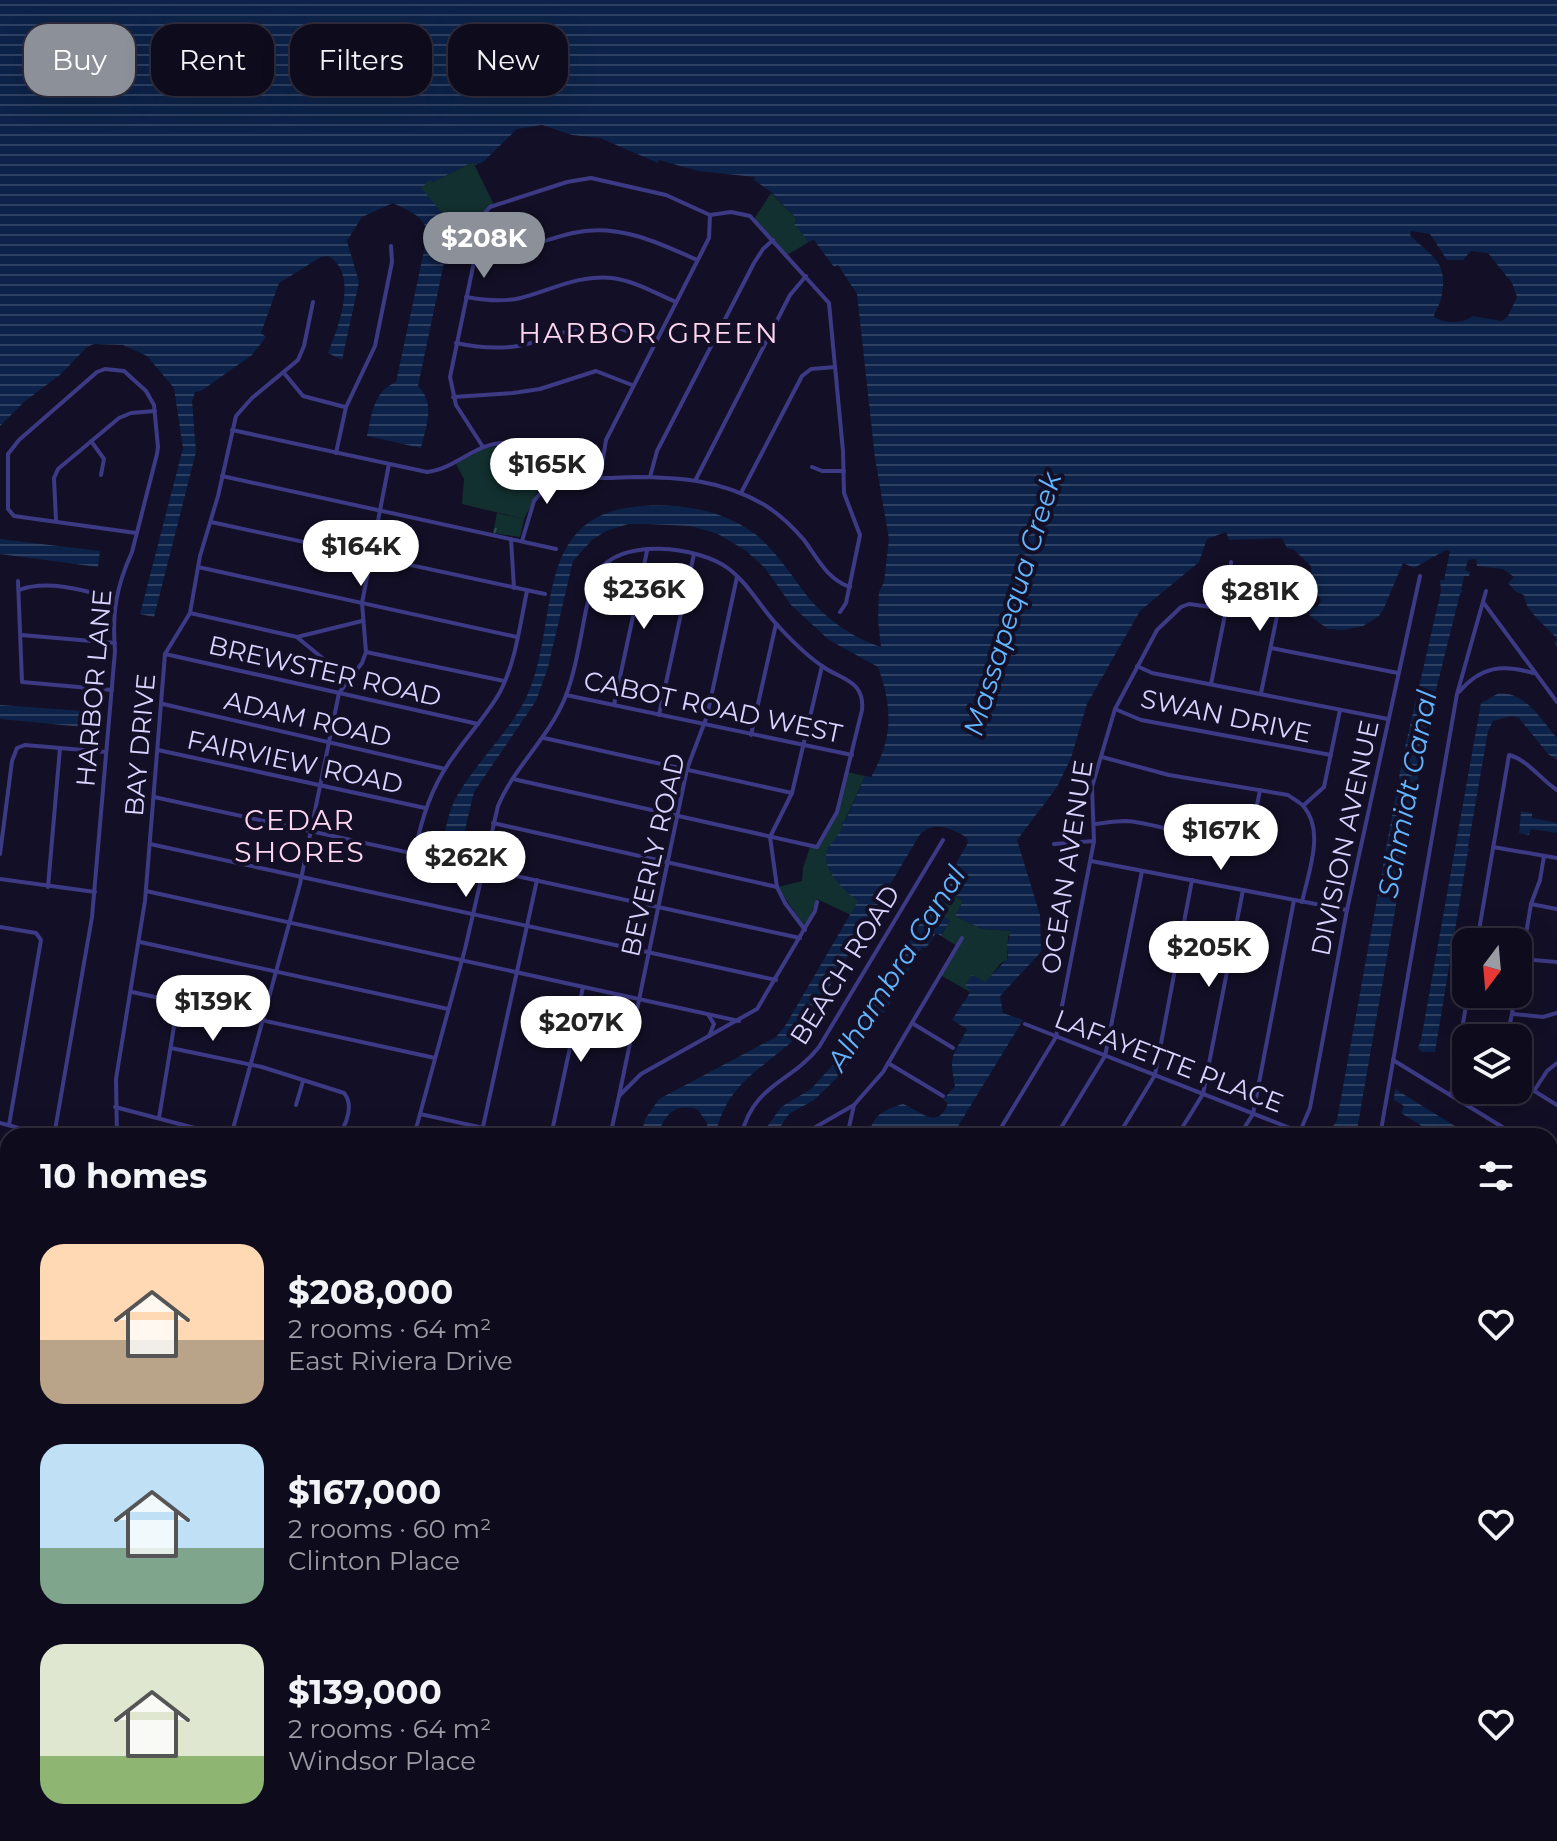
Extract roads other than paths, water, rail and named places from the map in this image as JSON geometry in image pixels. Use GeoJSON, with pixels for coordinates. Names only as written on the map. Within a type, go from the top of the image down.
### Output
{"type":"FeatureCollection","features":[{"type":"Feature","properties":{"kind":"street"},"geometry":{"type":"LineString","coordinates":[[483,447],[453,397],[450,371],[484,214],[490,207],[567,182],[591,178],[666,195],[710,215],[731,212],[750,216],[829,303],[845,499],[860,535],[846,603],[840,612]]}},
{"type":"Feature","properties":{"kind":"street"},"geometry":{"type":"LineString","coordinates":[[600,478],[606,440],[709,238],[710,215]]}},
{"type":"Feature","properties":{"kind":"street"},"geometry":{"type":"LineString","coordinates":[[476,252],[505,253],[575,232],[612,231],[657,241],[697,260]]}},
{"type":"Feature","properties":{"kind":"street"},"geometry":{"type":"LineString","coordinates":[[650,477],[657,451],[747,276],[763,249],[773,240]]}},
{"type":"Feature","properties":{"kind":"street"},"geometry":{"type":"LineString","coordinates":[[336,453],[346,407],[375,346],[392,262],[391,246]]}},
{"type":"Feature","properties":{"kind":"street"},"geometry":{"type":"LineString","coordinates":[[696,479],[790,295],[806,276]]}},
{"type":"Feature","properties":{"kind":"street"},"geometry":{"type":"LineString","coordinates":[[466,297],[490,301],[515,299],[577,279],[610,278],[634,283],[676,302]]}},
{"type":"Feature","properties":{"kind":"street","name":"BAY DRIVE"},"geometry":{"type":"LineString","coordinates":[[116,1128],[116,1079],[146,891],[165,654],[190,613],[198,567],[236,416],[243,405],[295,364],[301,355],[313,302]]}},
{"type":"Feature","properties":{"kind":"street"},"geometry":{"type":"LineString","coordinates":[[456,343],[518,346],[586,326],[606,325],[654,344]]}},
{"type":"Feature","properties":{"kind":"street"},"geometry":{"type":"LineString","coordinates":[[741,493],[802,376],[811,369],[835,367]]}},
{"type":"Feature","properties":{"kind":"street","name":"HARBOR LANE"},"geometry":{"type":"LineString","coordinates":[[55,1128],[95,892],[112,690],[116,599],[157,454],[155,411],[151,399],[131,374],[105,369],[89,377],[12,447],[6,464],[10,512],[14,516],[56,521]]}},
{"type":"Feature","properties":{"kind":"street"},"geometry":{"type":"LineString","coordinates":[[453,397],[540,389],[596,371],[633,385]]}},
{"type":"Feature","properties":{"kind":"street"},"geometry":{"type":"LineString","coordinates":[[284,373],[303,396],[346,407]]}},
{"type":"Feature","properties":{"kind":"street"},"geometry":{"type":"LineString","coordinates":[[136,533],[56,521],[55,474],[124,415],[155,411]]}},
{"type":"Feature","properties":{"kind":"street"},"geometry":{"type":"LineString","coordinates":[[232,430],[432,472],[483,447],[507,442],[525,445],[549,455],[578,474],[600,478],[696,479],[741,493],[780,517],[803,539],[832,579],[850,587]]}},
{"type":"Feature","properties":{"kind":"street"},"geometry":{"type":"LineString","coordinates":[[91,441],[104,459],[101,475]]}},
{"type":"Feature","properties":{"kind":"street"},"geometry":{"type":"LineString","coordinates":[[230,1128],[301,877],[339,693],[362,663],[366,652],[362,603],[389,464]]}},
{"type":"Feature","properties":{"kind":"street"},"geometry":{"type":"LineString","coordinates":[[522,541],[534,501],[563,466]]}},
{"type":"Feature","properties":{"kind":"street"},"geometry":{"type":"LineString","coordinates":[[812,467],[822,471],[844,471]]}},
{"type":"Feature","properties":{"kind":"street"},"geometry":{"type":"LineString","coordinates":[[222,476],[556,549]]}},
{"type":"Feature","properties":{"kind":"street"},"geometry":{"type":"LineString","coordinates":[[211,522],[545,594]]}},
{"type":"Feature","properties":{"kind":"street"},"geometry":{"type":"LineString","coordinates":[[511,539],[514,588]]}},
{"type":"Feature","properties":{"kind":"street"},"geometry":{"type":"LineString","coordinates":[[614,705],[647,550]]}},
{"type":"Feature","properties":{"kind":"street"},"geometry":{"type":"LineString","coordinates":[[416,1128],[462,960],[501,799],[513,779],[544,738],[566,695],[596,574],[606,562],[620,553],[678,550],[719,563],[737,577],[798,648],[852,683],[861,696],[862,710],[837,812],[818,847],[513,779]]}},
{"type":"Feature","properties":{"kind":"street"},"geometry":{"type":"LineString","coordinates":[[659,715],[694,554]]}},
{"type":"Feature","properties":{"kind":"street"},"geometry":{"type":"LineString","coordinates":[[1211,684],[1231,585],[1231,562]]}},
{"type":"Feature","properties":{"kind":"street"},"geometry":{"type":"LineString","coordinates":[[198,567],[517,637]]}},
{"type":"Feature","properties":{"kind":"street","name":"DIVISION AVENUE"},"geometry":{"type":"LineString","coordinates":[[1302,1128],[1310,1108],[1347,910],[1420,576]]}},
{"type":"Feature","properties":{"kind":"street","name":"BEVERLY ROAD"},"geometry":{"type":"LineString","coordinates":[[612,1128],[687,769],[704,725],[737,577]]}},
{"type":"Feature","properties":{"kind":"street"},"geometry":{"type":"LineString","coordinates":[[1261,694],[1285,578]]}},
{"type":"Feature","properties":{"kind":"street"},"geometry":{"type":"LineString","coordinates":[[18,581],[21,681],[112,690]]}},
{"type":"Feature","properties":{"kind":"street"},"geometry":{"type":"LineString","coordinates":[[19,590],[46,586],[116,599]]}},
{"type":"Feature","properties":{"kind":"street"},"geometry":{"type":"LineString","coordinates":[[414,854],[425,808],[445,769],[504,681],[513,659],[527,591]]}},
{"type":"Feature","properties":{"kind":"street"},"geometry":{"type":"LineString","coordinates":[[1382,1128],[1457,694],[1486,591]]}},
{"type":"Feature","properties":{"kind":"street"},"geometry":{"type":"LineString","coordinates":[[1483,602],[1557,702]]}},
{"type":"Feature","properties":{"kind":"street","name":"OCEAN AVENUE"},"geometry":{"type":"LineString","coordinates":[[1001,1128],[1056,1037],[1094,841],[1091,795],[1115,709],[1157,630],[1181,607],[1195,603],[1226,609]]}},
{"type":"Feature","properties":{"kind":"street"},"geometry":{"type":"LineString","coordinates":[[190,613],[297,637],[362,621]]}},
{"type":"Feature","properties":{"kind":"street"},"geometry":{"type":"LineString","coordinates":[[751,735],[776,624]]}},
{"type":"Feature","properties":{"kind":"street"},"geometry":{"type":"LineString","coordinates":[[21,635],[115,643]]}},
{"type":"Feature","properties":{"kind":"street"},"geometry":{"type":"LineString","coordinates":[[297,637],[349,680]]}},
{"type":"Feature","properties":{"kind":"street"},"geometry":{"type":"LineString","coordinates":[[1271,648],[1398,673]]}},
{"type":"Feature","properties":{"kind":"street"},"geometry":{"type":"LineString","coordinates":[[366,652],[504,681]]}},
{"type":"Feature","properties":{"kind":"street","name":"BREWSTER ROAD"},"geometry":{"type":"LineString","coordinates":[[165,654],[478,724]]}},
{"type":"Feature","properties":{"kind":"street"},"geometry":{"type":"LineString","coordinates":[[805,930],[777,887],[770,837],[792,793],[822,666]]}},
{"type":"Feature","properties":{"kind":"street"},"geometry":{"type":"LineString","coordinates":[[1137,666],[1152,673],[1388,719]]}},
{"type":"Feature","properties":{"kind":"street"},"geometry":{"type":"LineString","coordinates":[[1457,694],[1467,682],[1499,667],[1536,674]]}},
{"type":"Feature","properties":{"kind":"street","name":"CABOT ROAD WEST"},"geometry":{"type":"LineString","coordinates":[[566,695],[852,755]]}},
{"type":"Feature","properties":{"kind":"street","name":"ADAM ROAD"},"geometry":{"type":"LineString","coordinates":[[162,704],[445,769]]}},
{"type":"Feature","properties":{"kind":"street","name":"SWAN DRIVE"},"geometry":{"type":"LineString","coordinates":[[1115,709],[1141,720],[1331,755]]}},
{"type":"Feature","properties":{"kind":"street"},"geometry":{"type":"LineString","coordinates":[[1304,806],[1324,787],[1340,710]]}},
{"type":"Feature","properties":{"kind":"street"},"geometry":{"type":"LineString","coordinates":[[544,738],[792,793]]}},
{"type":"Feature","properties":{"kind":"street"},"geometry":{"type":"LineString","coordinates":[[0,854],[14,752],[25,745],[106,752]]}},
{"type":"Feature","properties":{"kind":"street"},"geometry":{"type":"LineString","coordinates":[[48,887],[60,748]]}},
{"type":"Feature","properties":{"kind":"street","name":"FAIRVIEW ROAD"},"geometry":{"type":"LineString","coordinates":[[158,750],[425,808]]}},
{"type":"Feature","properties":{"kind":"street"},"geometry":{"type":"LineString","coordinates":[[1479,928],[1509,755],[1521,758],[1533,772],[1557,790]]}},
{"type":"Feature","properties":{"kind":"street"},"geometry":{"type":"LineString","coordinates":[[1102,757],[1169,775],[1288,795],[1304,806],[1313,821],[1315,836],[1302,902]]}},
{"type":"Feature","properties":{"kind":"street"},"geometry":{"type":"LineString","coordinates":[[1093,824],[1126,821],[1216,838],[1232,835],[1245,828],[1255,814],[1260,790]]}},
{"type":"Feature","properties":{"kind":"street"},"geometry":{"type":"LineString","coordinates":[[154,797],[800,938]]}},
{"type":"Feature","properties":{"kind":"street"},"geometry":{"type":"LineString","coordinates":[[493,823],[777,887]]}},
{"type":"Feature","properties":{"kind":"street"},"geometry":{"type":"LineString","coordinates":[[1245,828],[1260,845]]}},
{"type":"Feature","properties":{"kind":"street","name":"BEACH ROAD"},"geometry":{"type":"LineString","coordinates":[[743,1128],[755,1101],[798,1069],[819,1047],[943,840]]}},
{"type":"Feature","properties":{"kind":"street"},"geometry":{"type":"LineString","coordinates":[[1054,844],[1094,841]]}},
{"type":"Feature","properties":{"kind":"street"},"geometry":{"type":"LineString","coordinates":[[150,844],[776,980]]}},
{"type":"Feature","properties":{"kind":"street"},"geometry":{"type":"LineString","coordinates":[[1493,847],[1557,858]]}},
{"type":"Feature","properties":{"kind":"street"},"geometry":{"type":"LineString","coordinates":[[1527,928],[1544,856]]}},
{"type":"Feature","properties":{"kind":"street"},"geometry":{"type":"LineString","coordinates":[[1091,861],[1347,910]]}},
{"type":"Feature","properties":{"kind":"street"},"geometry":{"type":"LineString","coordinates":[[1061,1128],[1105,1056],[1142,871]]}},
{"type":"Feature","properties":{"kind":"street"},"geometry":{"type":"LineString","coordinates":[[0,879],[95,892]]}},
{"type":"Feature","properties":{"kind":"street"},"geometry":{"type":"LineString","coordinates":[[420,1114],[483,1128],[537,880]]}},
{"type":"Feature","properties":{"kind":"street"},"geometry":{"type":"LineString","coordinates":[[1123,1128],[1155,1075],[1192,880]]}},
{"type":"Feature","properties":{"kind":"street"},"geometry":{"type":"LineString","coordinates":[[1182,1128],[1203,1094],[1243,890]]}},
{"type":"Feature","properties":{"kind":"street"},"geometry":{"type":"LineString","coordinates":[[146,891],[739,1021]]}},
{"type":"Feature","properties":{"kind":"street"},"geometry":{"type":"LineString","coordinates":[[1244,1128],[1253,1114],[1294,900]]}},
{"type":"Feature","properties":{"kind":"street"},"geometry":{"type":"LineString","coordinates":[[619,1096],[641,1074],[757,1009],[805,930],[817,902]]}},
{"type":"Feature","properties":{"kind":"street"},"geometry":{"type":"LineString","coordinates":[[1531,904],[1557,909]]}},
{"type":"Feature","properties":{"kind":"street"},"geometry":{"type":"LineString","coordinates":[[0,927],[36,933],[41,940],[9,1125]]}},
{"type":"Feature","properties":{"kind":"street"},"geometry":{"type":"LineString","coordinates":[[814,1128],[854,1105],[874,1085],[962,938]]}},
{"type":"Feature","properties":{"kind":"street"},"geometry":{"type":"LineString","coordinates":[[140,942],[448,1009]]}},
{"type":"Feature","properties":{"kind":"street"},"geometry":{"type":"LineString","coordinates":[[1532,960],[1557,962]]}},
{"type":"Feature","properties":{"kind":"street"},"geometry":{"type":"LineString","coordinates":[[553,1128],[583,987]]}},
{"type":"Feature","properties":{"kind":"street"},"geometry":{"type":"LineString","coordinates":[[131,991],[435,1058]]}},
{"type":"Feature","properties":{"kind":"street"},"geometry":{"type":"LineString","coordinates":[[159,1118],[178,1002]]}},
{"type":"Feature","properties":{"kind":"street"},"geometry":{"type":"LineString","coordinates":[[1510,1024],[1514,1008]]}},
{"type":"Feature","properties":{"kind":"street"},"geometry":{"type":"LineString","coordinates":[[1513,1014],[1543,1017],[1557,1013]]}},
{"type":"Feature","properties":{"kind":"street"},"geometry":{"type":"LineString","coordinates":[[707,1014],[714,1024],[709,1036]]}},
{"type":"Feature","properties":{"kind":"street"},"geometry":{"type":"LineString","coordinates":[[912,1023],[953,1048]]}},
{"type":"Feature","properties":{"kind":"street","name":"LAFAYETTE PLACE"},"geometry":{"type":"LineString","coordinates":[[1025,1024],[1285,1128]]}},
{"type":"Feature","properties":{"kind":"street"},"geometry":{"type":"LineString","coordinates":[[171,1048],[285,1073],[344,1093],[348,1097],[348,1115],[342,1128]]}},
{"type":"Feature","properties":{"kind":"street"},"geometry":{"type":"LineString","coordinates":[[1393,1060],[1504,1128]]}},
{"type":"Feature","properties":{"kind":"street"},"geometry":{"type":"LineString","coordinates":[[888,1063],[943,1096]]}},
{"type":"Feature","properties":{"kind":"street"},"geometry":{"type":"LineString","coordinates":[[1557,1063],[1547,1071],[1534,1091],[1557,1105]]}},
{"type":"Feature","properties":{"kind":"street"},"geometry":{"type":"LineString","coordinates":[[625,1066],[631,1073],[641,1074]]}},
{"type":"Feature","properties":{"kind":"street"},"geometry":{"type":"LineString","coordinates":[[296,1105],[303,1081]]}},
{"type":"Feature","properties":{"kind":"street"},"geometry":{"type":"LineString","coordinates":[[1451,1094],[1452,1088]]}},
{"type":"Feature","properties":{"kind":"street"},"geometry":{"type":"LineString","coordinates":[[849,1128],[854,1105]]}},
{"type":"Feature","properties":{"kind":"street"},"geometry":{"type":"LineString","coordinates":[[115,1107],[197,1128]]}},
{"type":"Feature","properties":{"kind":"street"},"geometry":{"type":"LineString","coordinates":[[0,1123],[20,1128]]}},
{"type":"Feature","properties":{"kind":"water"},"geometry":{"type":"Polygon","coordinates":[[[0,0],[1557,0],[1557,639],[1532,613],[1524,595],[1508,583],[1514,577],[1503,569],[1477,566],[1476,559],[1468,560],[1465,570],[1470,572],[1469,576],[1464,576],[1463,591],[1427,726],[1357,1128],[1332,1128],[1337,1120],[1402,761],[1400,756],[1403,756],[1441,591],[1440,580],[1444,580],[1450,551],[1446,550],[1414,568],[1403,563],[1379,616],[1363,626],[1328,629],[1310,616],[1309,610],[1318,606],[1321,600],[1312,585],[1311,566],[1294,550],[1287,548],[1282,538],[1229,540],[1226,532],[1207,539],[1199,562],[1140,611],[1087,704],[1071,758],[1057,787],[1017,840],[1040,915],[1041,952],[1000,996],[1003,1013],[1023,1020],[957,1128],[871,1128],[885,1111],[903,1104],[933,1118],[944,1112],[948,1103],[943,1100],[955,1086],[954,1055],[967,1029],[952,1020],[971,991],[965,986],[972,975],[985,982],[1008,958],[1007,945],[1011,931],[982,929],[955,916],[963,901],[952,895],[940,914],[950,921],[941,936],[936,933],[926,948],[922,947],[884,1013],[880,1011],[841,1074],[814,1100],[789,1114],[779,1128],[767,1128],[781,1107],[811,1089],[841,1056],[968,843],[966,837],[960,834],[936,827],[919,836],[803,1031],[739,1087],[729,1100],[717,1128],[707,1128],[698,1110],[683,1108],[667,1116],[661,1128],[643,1128],[645,1119],[659,1099],[776,1037],[858,901],[834,878],[826,855],[842,828],[841,821],[845,822],[865,776],[871,777],[887,736],[888,710],[878,667],[829,640],[791,605],[765,568],[745,550],[718,534],[691,526],[648,524],[628,524],[606,531],[592,540],[573,561],[548,667],[536,701],[474,792],[458,859],[440,854],[457,796],[509,726],[524,702],[536,673],[554,579],[564,551],[581,529],[607,513],[644,506],[671,506],[711,512],[736,522],[766,543],[823,613],[851,633],[881,647],[879,592],[884,582],[889,539],[875,458],[857,294],[838,265],[834,267],[814,240],[809,242],[794,224],[796,218],[771,192],[754,180],[755,177],[698,171],[659,160],[658,163],[600,138],[572,135],[542,125],[517,129],[483,162],[475,165],[473,162],[433,182],[430,180],[421,188],[445,216],[449,239],[418,386],[424,393],[428,408],[421,448],[367,436],[378,398],[396,382],[427,237],[421,220],[393,203],[362,217],[347,241],[359,282],[342,360],[328,353],[344,301],[343,275],[328,256],[321,257],[279,283],[261,333],[266,337],[252,355],[201,391],[195,392],[192,401],[196,452],[154,617],[140,614],[183,448],[174,388],[147,356],[123,345],[94,344],[87,347],[61,374],[24,402],[0,426],[0,0]],[[1411,231],[1410,235],[1438,262],[1441,269],[1443,287],[1434,317],[1454,322],[1473,316],[1502,321],[1508,316],[1517,297],[1512,283],[1488,253],[1471,251],[1463,260],[1447,260],[1430,234],[1411,231]]]}},
{"type":"Feature","properties":{"kind":"water"},"geometry":{"type":"Polygon","coordinates":[[[0,539],[100,551],[98,567],[0,554],[0,539]]]}},
{"type":"Feature","properties":{"kind":"water"},"geometry":{"type":"Polygon","coordinates":[[[1499,693],[1525,702],[1557,738],[1557,760],[1548,754],[1519,718],[1512,716],[1493,721],[1488,731],[1455,928],[1452,928],[1452,948],[1435,1052],[1422,1052],[1418,1048],[1481,703],[1499,693]]]}},
{"type":"Feature","properties":{"kind":"water"},"geometry":{"type":"Polygon","coordinates":[[[0,705],[84,711],[83,727],[0,719],[0,705]]]}},
{"type":"Feature","properties":{"kind":"water"},"geometry":{"type":"Polygon","coordinates":[[[1521,811],[1532,813],[1532,818],[1557,823],[1557,833],[1531,829],[1529,835],[1519,833],[1521,811]]]}},
{"type":"Feature","properties":{"kind":"water"},"geometry":{"type":"Polygon","coordinates":[[[1395,1089],[1458,1128],[1425,1128],[1401,1113],[1404,1106],[1394,1100],[1395,1089]]]}},
{"type":"Feature","properties":{"kind":"district","name":"HARBOR GREEN"},"geometry":{"type":"Point","coordinates":[649,333]}},
{"type":"Feature","properties":{"kind":"district","name":"CEDAR SHORES"},"geometry":{"type":"Point","coordinates":[300,836]}},
{"type":"Feature","properties":{"kind":"water label","name":"Massapequa Creek"},"geometry":{"type":"Point","coordinates":[1012,604]}},
{"type":"Feature","properties":{"kind":"water label","name":"Schmidt Canal"},"geometry":{"type":"Point","coordinates":[1407,794]}},
{"type":"Feature","properties":{"kind":"water label","name":"Alhambra Canal"},"geometry":{"type":"Point","coordinates":[896,968]}}]}
